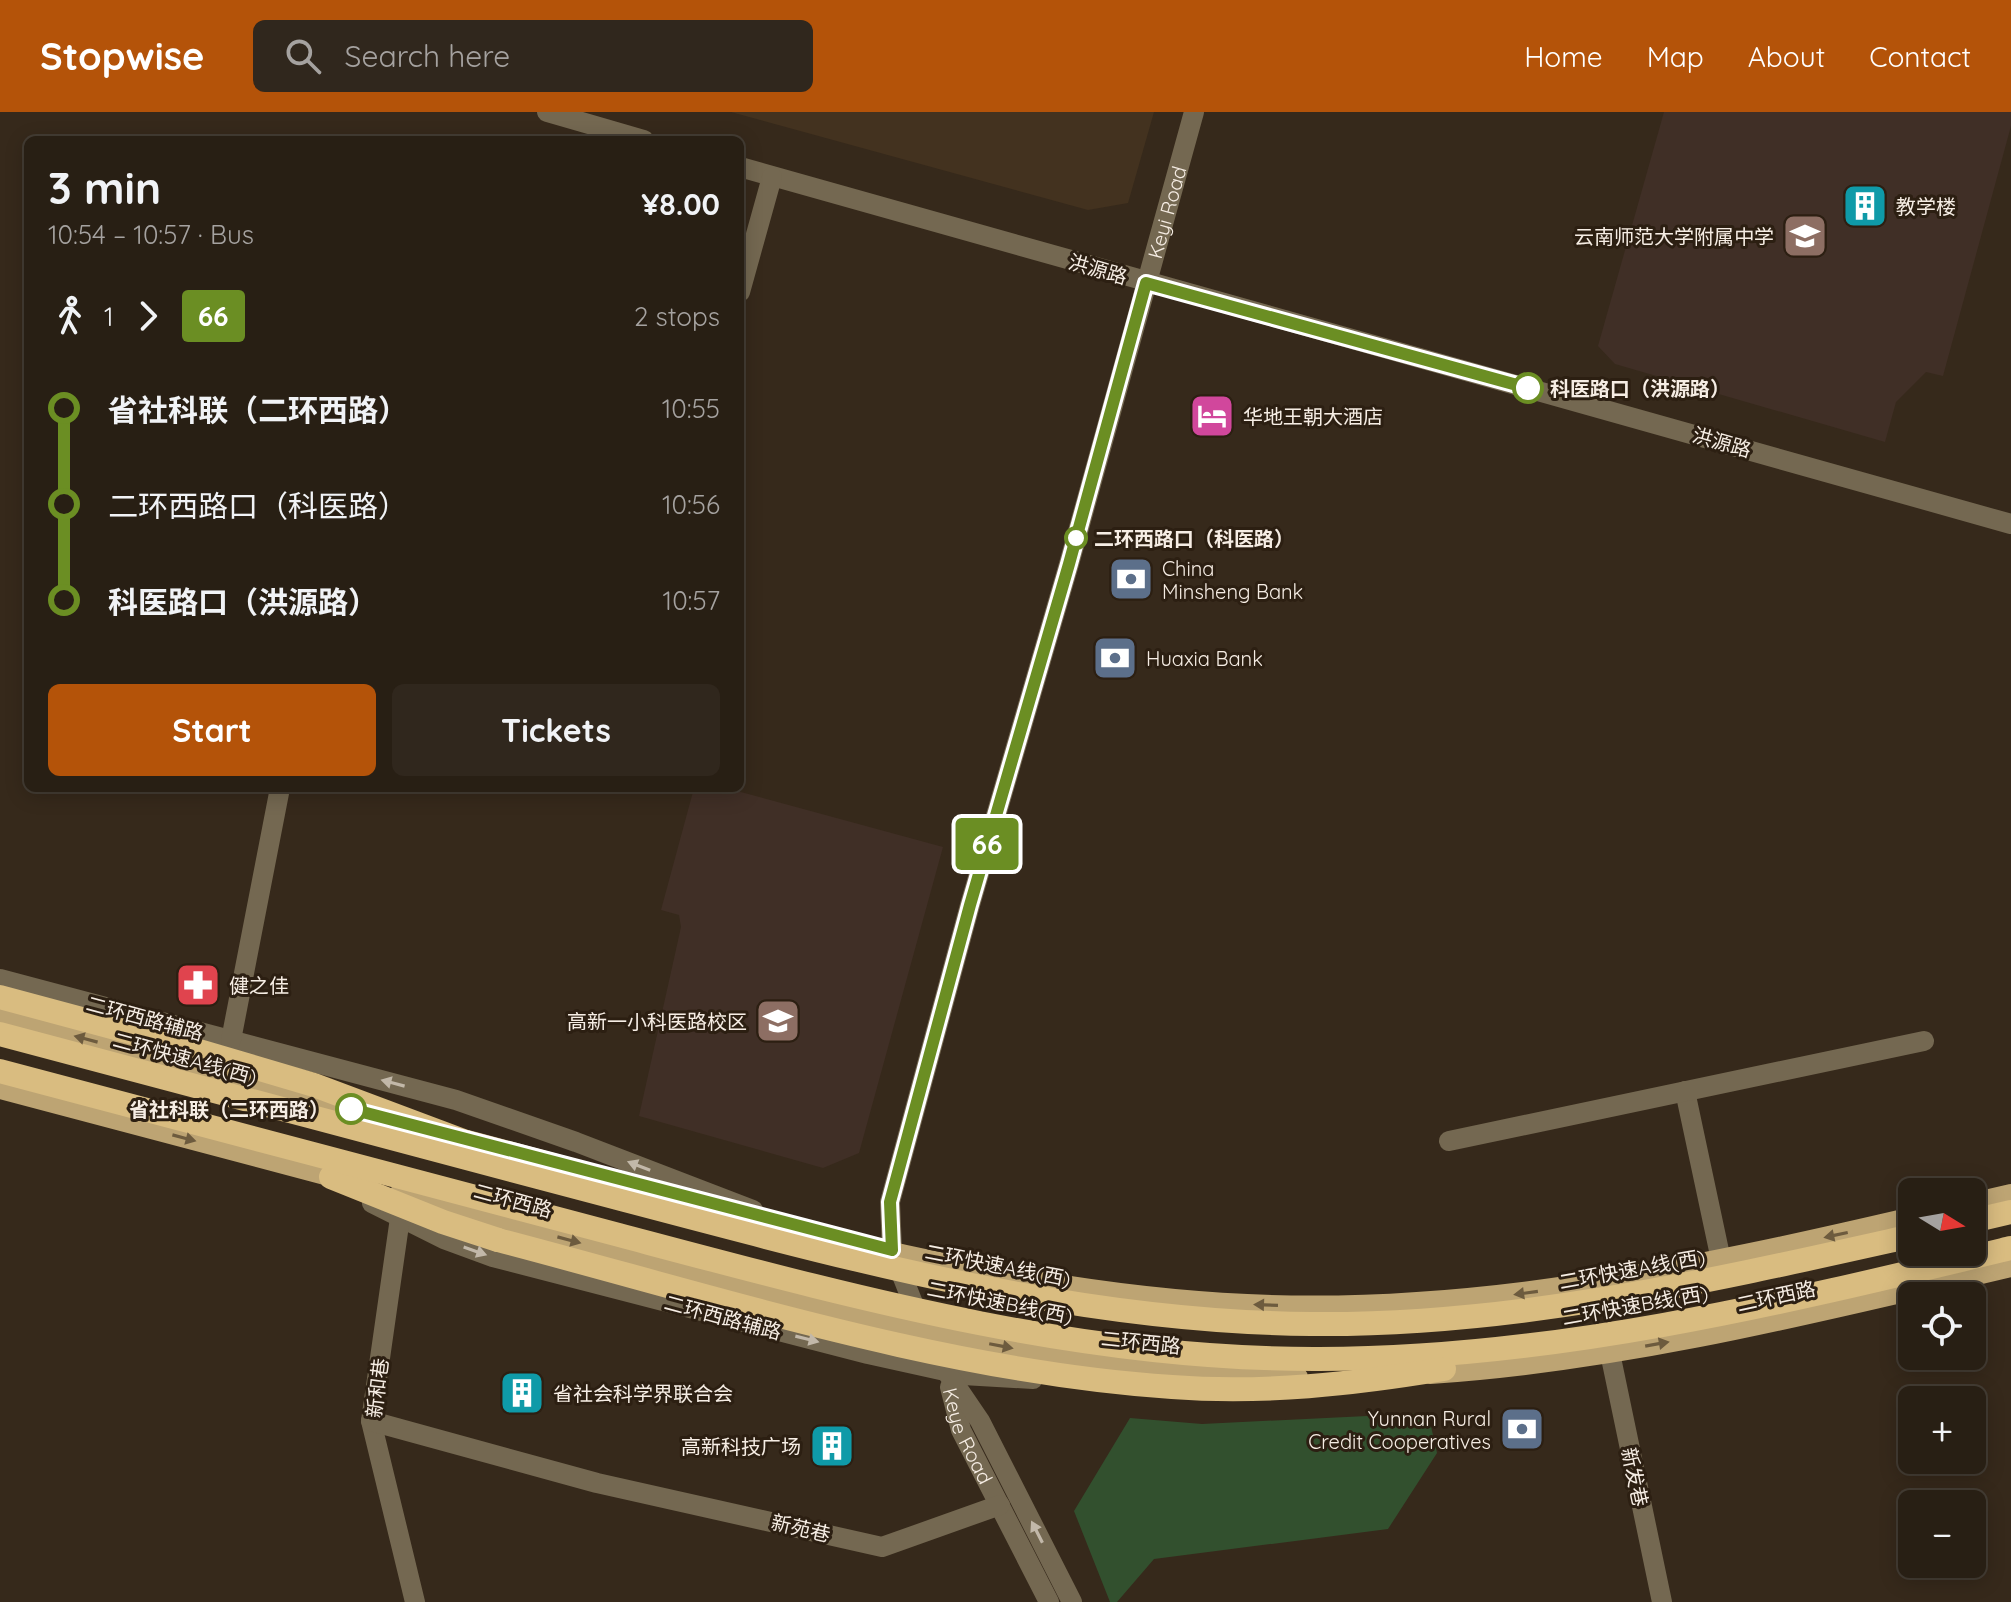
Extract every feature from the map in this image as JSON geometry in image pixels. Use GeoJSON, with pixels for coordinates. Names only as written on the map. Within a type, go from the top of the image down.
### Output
{"type":"FeatureCollection","features":[{"type":"Feature","properties":{"kind":"highway"},"geometry":{"type":"LineString","coordinates":[[0,997],[284,1075],[623,1199]]}},
{"type":"Feature","properties":{"kind":"highway","name":"二环快速A线(西)"},"geometry":{"type":"LineString","coordinates":[[0,1034],[825,1252],[981,1288],[1140,1313],[1269,1323],[1417,1321],[1558,1307],[1741,1274],[1898,1239]]}},
{"type":"Feature","properties":{"kind":"highway","name":"二环快速B线(西)"},"geometry":{"type":"LineString","coordinates":[[0,1071],[803,1284],[928,1313],[1058,1338],[1173,1353],[1314,1359],[1442,1355],[1563,1342],[1711,1316],[2011,1248]]}},
{"type":"Feature","properties":{"kind":"highway"},"geometry":{"type":"LineString","coordinates":[[331,1177],[443,1222],[498,1240],[872,1337],[1011,1366],[1132,1384],[1216,1389],[1338,1383],[1443,1369],[1563,1342]]}},
{"type":"Feature","properties":{"kind":"highway"},"geometry":{"type":"LineString","coordinates":[[1986,1218],[2011,1212]]}},
{"type":"Feature","properties":{"kind":"main road"},"geometry":{"type":"LineString","coordinates":[[0,1016],[790,1225],[1026,1279],[1105,1291],[1212,1302],[1314,1306],[1416,1304],[1485,1298],[1591,1284],[1721,1260],[1898,1220]]}},
{"type":"Feature","properties":{"kind":"main road","name":"二环西路"},"geometry":{"type":"LineString","coordinates":[[0,1089],[798,1301],[924,1331],[1028,1351],[1134,1366],[1243,1375],[1360,1377],[1456,1372],[1610,1353],[1790,1318],[2011,1267]]}},
{"type":"Feature","properties":{"kind":"main road"},"geometry":{"type":"LineString","coordinates":[[1986,1200],[2011,1194]]}},
{"type":"Feature","properties":{"kind":"street"},"geometry":{"type":"LineString","coordinates":[[547,112],[630,136]]}},
{"type":"Feature","properties":{"kind":"street","name":"Keyi Road"},"geometry":{"type":"LineString","coordinates":[[946,1371],[924,1331],[892,1250],[890,1202],[970,905],[1065,579],[1194,112]]}},
{"type":"Feature","properties":{"kind":"street","name":"洪源路"},"geometry":{"type":"LineString","coordinates":[[744,168],[2011,524]]}},
{"type":"Feature","properties":{"kind":"street"},"geometry":{"type":"LineString","coordinates":[[744,278],[772,177]]}},
{"type":"Feature","properties":{"kind":"street"},"geometry":{"type":"LineString","coordinates":[[231,1040],[279,792]]}},
{"type":"Feature","properties":{"kind":"street","name":"二环西路辅路"},"geometry":{"type":"LineString","coordinates":[[0,979],[483,1109],[790,1225]]}},
{"type":"Feature","properties":{"kind":"street"},"geometry":{"type":"LineString","coordinates":[[1449,1141],[1924,1041]]}},
{"type":"Feature","properties":{"kind":"street"},"geometry":{"type":"LineString","coordinates":[[1685,1091],[1721,1260]]}},
{"type":"Feature","properties":{"kind":"street","name":"二环西路辅路"},"geometry":{"type":"LineString","coordinates":[[331,1177],[400,1218],[452,1243],[493,1257],[763,1328],[979,1377],[1027,1379],[1071,1376],[1134,1366]]}},
{"type":"Feature","properties":{"kind":"street","name":"新和巷"},"geometry":{"type":"LineString","coordinates":[[400,1218],[371,1421],[415,1602]]}},
{"type":"Feature","properties":{"kind":"street","name":"新发巷"},"geometry":{"type":"LineString","coordinates":[[1610,1353],[1662,1602]]}},
{"type":"Feature","properties":{"kind":"street","name":"Keye Road"},"geometry":{"type":"LineString","coordinates":[[946,1371],[961,1430],[1049,1602]]}},
{"type":"Feature","properties":{"kind":"street","name":"Keye Road"},"geometry":{"type":"LineString","coordinates":[[946,1371],[980,1421],[1072,1602]]}},
{"type":"Feature","properties":{"kind":"street","name":"新苑巷"},"geometry":{"type":"LineString","coordinates":[[371,1421],[597,1483],[882,1547],[1000,1505]]}},
{"type":"Feature","properties":{"kind":"shaded area"},"geometry":{"type":"Polygon","coordinates":[[[731,112],[1154,112],[1128,203],[1088,210],[731,112]]]}},
{"type":"Feature","properties":{"kind":"shaded area","name":"云南师范大学附属中学"},"geometry":{"type":"Polygon","coordinates":[[[1664,112],[2011,112],[2011,126],[1943,376],[1926,372],[1896,402],[1885,442],[1615,364],[1598,346],[1664,112]]]}},
{"type":"Feature","properties":{"kind":"shaded area","name":"高新一小科医路校区"},"geometry":{"type":"Polygon","coordinates":[[[693,792],[741,792],[943,847],[859,1153],[823,1168],[639,1116],[681,927],[679,915],[661,910],[693,792]]]}},
{"type":"Feature","properties":{"kind":"green space"},"geometry":{"type":"Polygon","coordinates":[[[1428,1413],[1437,1453],[1388,1529],[1154,1559],[1117,1602],[1110,1602],[1074,1511],[1130,1418],[1202,1424],[1428,1413]]]}},
{"type":"Feature","properties":{"kind":"bus line","name":"66"},"geometry":{"type":"LineString","coordinates":[[351,1109],[892,1250],[890,1202],[970,905],[1069,564],[1146,283],[1528,388]]}},
{"type":"Feature","properties":{"kind":"place","name":"教学楼"},"geometry":{"type":"Point","coordinates":[1865,206]}},
{"type":"Feature","properties":{"kind":"place","name":"云南师范大学附属中学"},"geometry":{"type":"Point","coordinates":[1805,236]}},
{"type":"Feature","properties":{"kind":"place","name":"科医路口（洪源路）"},"geometry":{"type":"Point","coordinates":[1528,388]}},
{"type":"Feature","properties":{"kind":"place","name":"华地王朝大酒店"},"geometry":{"type":"Point","coordinates":[1212,416]}},
{"type":"Feature","properties":{"kind":"place","name":"二环西路口（科医路）"},"geometry":{"type":"Point","coordinates":[1076,538]}},
{"type":"Feature","properties":{"kind":"place","name":"China Minsheng Bank"},"geometry":{"type":"Point","coordinates":[1131,579]}},
{"type":"Feature","properties":{"kind":"place","name":"Huaxia Bank"},"geometry":{"type":"Point","coordinates":[1115,658]}},
{"type":"Feature","properties":{"kind":"place","name":"健之佳"},"geometry":{"type":"Point","coordinates":[198,985]}},
{"type":"Feature","properties":{"kind":"place","name":"高新一小科医路校区"},"geometry":{"type":"Point","coordinates":[778,1021]}},
{"type":"Feature","properties":{"kind":"place","name":"省社科联（二环西路）"},"geometry":{"type":"Point","coordinates":[351,1109]}},
{"type":"Feature","properties":{"kind":"place","name":"省社会科学界联合会"},"geometry":{"type":"Point","coordinates":[522,1393]}},
{"type":"Feature","properties":{"kind":"place","name":"Yunnan Rural Credit Cooperatives"},"geometry":{"type":"Point","coordinates":[1522,1429]}},
{"type":"Feature","properties":{"kind":"place","name":"高新科技广场"},"geometry":{"type":"Point","coordinates":[832,1446]}}]}
